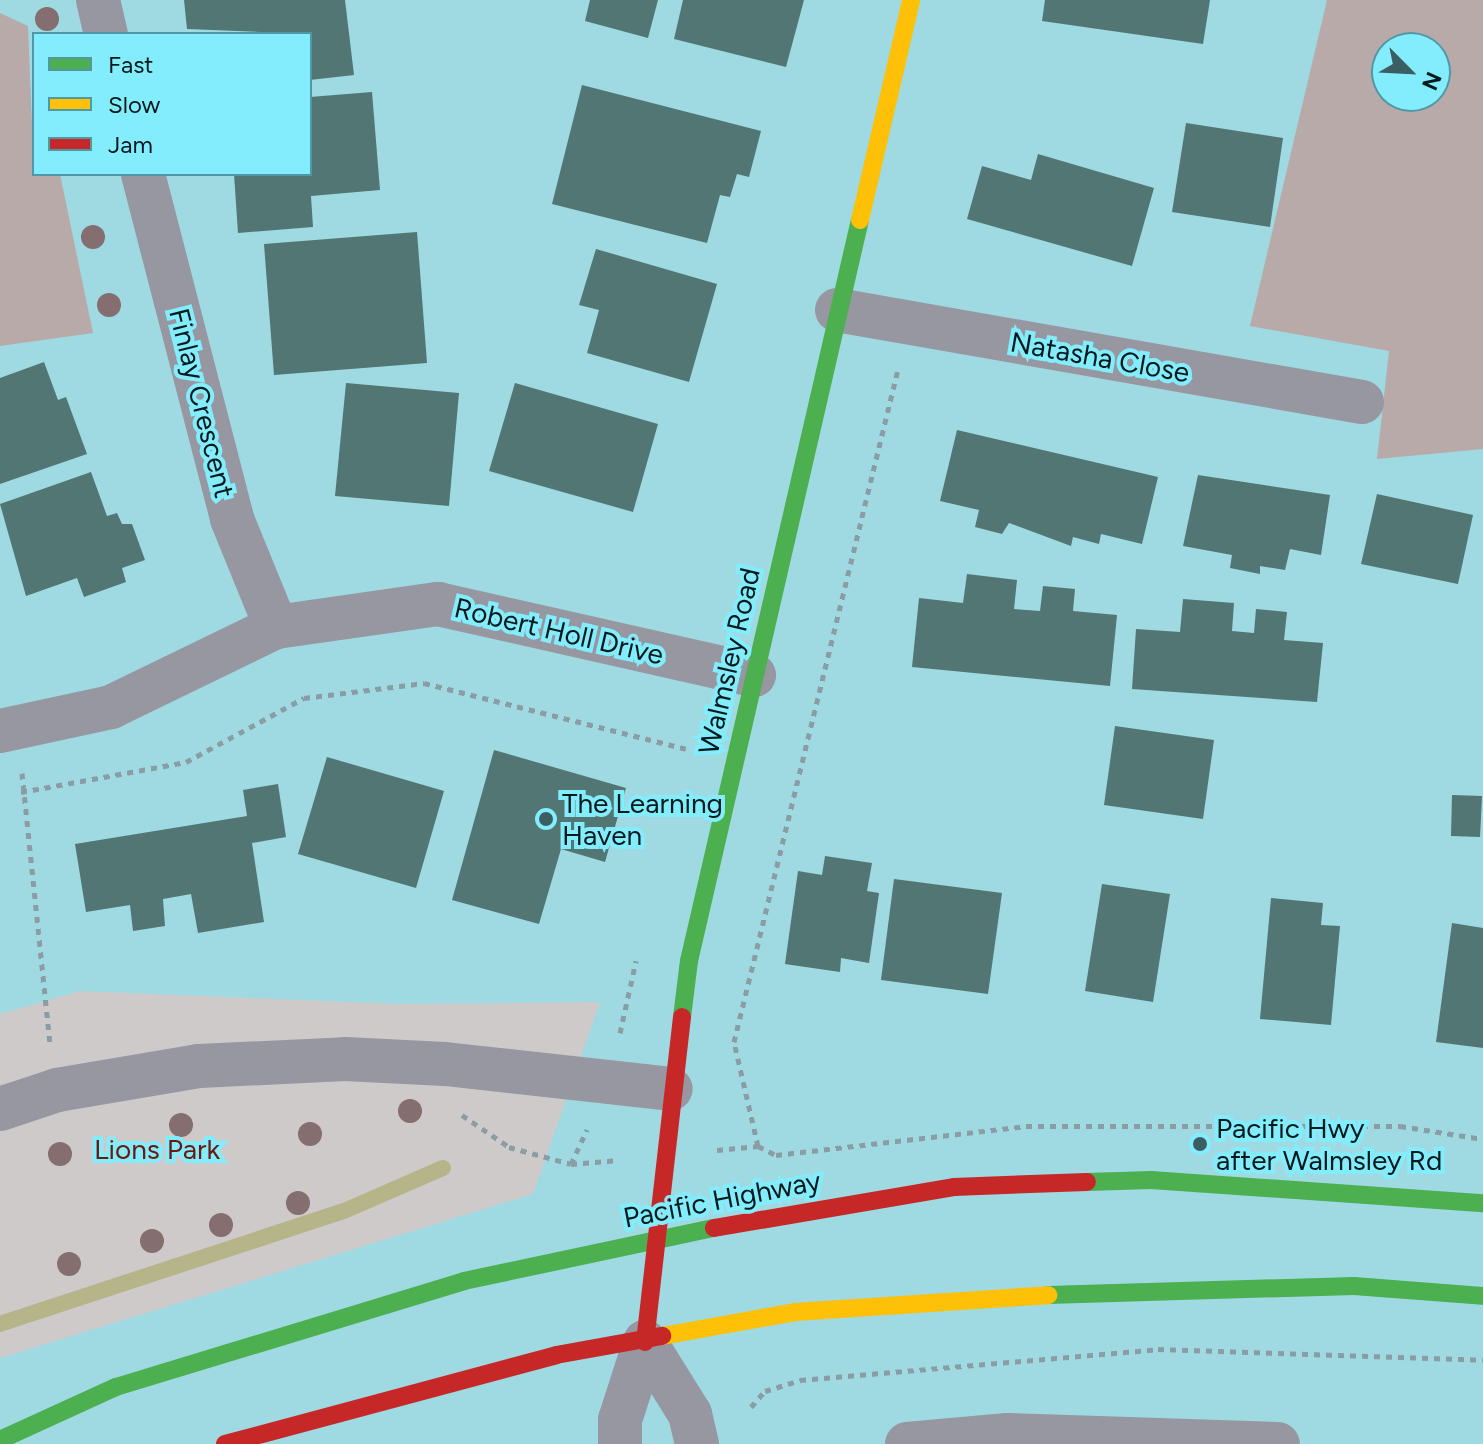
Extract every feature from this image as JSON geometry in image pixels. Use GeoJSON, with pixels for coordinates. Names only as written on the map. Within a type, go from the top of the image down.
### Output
{"type":"FeatureCollection","features":[{"type":"Feature","properties":{"kind":"main road","name":"Walmsley Road"},"geometry":{"type":"LineString","coordinates":[[645,1342],[653,1240],[689,961],[911,0]]}},
{"type":"Feature","properties":{"kind":"main road","name":"Pacific Highway"},"geometry":{"type":"LineString","coordinates":[[0,1440],[116,1387],[464,1281],[653,1240],[954,1187],[1151,1180],[1483,1203]]}},
{"type":"Feature","properties":{"kind":"main road"},"geometry":{"type":"LineString","coordinates":[[225,1444],[556,1355],[645,1342],[795,1312],[1160,1288],[1354,1286],[1483,1296]]}},
{"type":"Feature","properties":{"kind":"street"},"geometry":{"type":"LineString","coordinates":[[98,0],[106,32]]}},
{"type":"Feature","properties":{"kind":"street","name":"Finlay Crescent"},"geometry":{"type":"LineString","coordinates":[[144,176],[232,519],[276,627]]}},
{"type":"Feature","properties":{"kind":"street","name":"Natasha Close"},"geometry":{"type":"LineString","coordinates":[[837,310],[1362,402]]}},
{"type":"Feature","properties":{"kind":"street","name":"Robert Holl Drive"},"geometry":{"type":"LineString","coordinates":[[12,730],[111,707],[276,627],[438,604],[754,675]]}},
{"type":"Feature","properties":{"kind":"street"},"geometry":{"type":"LineString","coordinates":[[0,1109],[57,1090],[199,1066],[345,1059],[445,1064],[671,1089]]}},
{"type":"Feature","properties":{"kind":"street"},"geometry":{"type":"LineString","coordinates":[[620,1444],[620,1420],[645,1342]]}},
{"type":"Feature","properties":{"kind":"street"},"geometry":{"type":"LineString","coordinates":[[645,1342],[690,1414],[697,1444]]}},
{"type":"Feature","properties":{"kind":"street"},"geometry":{"type":"LineString","coordinates":[[907,1444],[1008,1435],[1278,1444]]}},
{"type":"Feature","properties":{"kind":"path"},"geometry":{"type":"LineString","coordinates":[[758,1146],[734,1042],[909,323]]}},
{"type":"Feature","properties":{"kind":"path"},"geometry":{"type":"LineString","coordinates":[[21,792],[186,762],[304,698],[424,683],[686,747],[683,762]]}},
{"type":"Feature","properties":{"kind":"path"},"geometry":{"type":"LineString","coordinates":[[12,730],[57,1090]]}},
{"type":"Feature","properties":{"kind":"path"},"geometry":{"type":"LineString","coordinates":[[607,1083],[637,958]]}},
{"type":"Feature","properties":{"kind":"path"},"geometry":{"type":"LineString","coordinates":[[445,1064],[450,1104],[474,1127],[509,1147],[571,1164]]}},
{"type":"Feature","properties":{"kind":"path"},"geometry":{"type":"LineString","coordinates":[[1400,1126],[1483,1139]]}},
{"type":"Feature","properties":{"kind":"path"},"geometry":{"type":"LineString","coordinates":[[751,1407],[765,1391],[800,1380],[1158,1349],[1483,1360]]}},
{"type":"Feature","properties":{"kind":"green space","name":"Lions Park"},"geometry":{"type":"Polygon","coordinates":[[[80,991],[398,1004],[600,1002],[533,1194],[0,1358],[0,1014],[80,991]]]}},
{"type":"Feature","properties":{"kind":"shaded area"},"geometry":{"type":"Polygon","coordinates":[[[1327,0],[1483,0],[1483,449],[1377,459],[1389,351],[1250,326],[1327,0]]]}},
{"type":"Feature","properties":{"kind":"shaded area"},"geometry":{"type":"Polygon","coordinates":[[[0,13],[28,26],[32,176],[60,176],[93,333],[0,346],[0,13]]]}},
{"type":"Feature","properties":{"kind":"building"},"geometry":{"type":"Polygon","coordinates":[[[184,0],[345,0],[354,75],[312,80],[312,32],[187,29],[184,0]]]}},
{"type":"Feature","properties":{"kind":"building"},"geometry":{"type":"Polygon","coordinates":[[[590,0],[658,0],[648,38],[585,21],[590,0]]]}},
{"type":"Feature","properties":{"kind":"building"},"geometry":{"type":"Polygon","coordinates":[[[683,0],[804,0],[786,67],[674,39],[683,0]]]}},
{"type":"Feature","properties":{"kind":"building"},"geometry":{"type":"Polygon","coordinates":[[[1045,0],[1210,0],[1203,44],[1042,21],[1045,0]]]}},
{"type":"Feature","properties":{"kind":"building"},"geometry":{"type":"Polygon","coordinates":[[[582,85],[761,131],[749,177],[737,174],[730,197],[720,195],[707,243],[552,204],[582,85]]]}},
{"type":"Feature","properties":{"kind":"building"},"geometry":{"type":"Polygon","coordinates":[[[372,92],[380,190],[311,196],[313,227],[238,233],[234,176],[312,176],[312,97],[372,92]]]}},
{"type":"Feature","properties":{"kind":"building"},"geometry":{"type":"Polygon","coordinates":[[[1186,123],[1283,138],[1270,227],[1172,212],[1186,123]]]}},
{"type":"Feature","properties":{"kind":"building"},"geometry":{"type":"Polygon","coordinates":[[[1038,154],[1154,188],[1132,266],[967,219],[982,166],[1031,180],[1038,154]]]}},
{"type":"Feature","properties":{"kind":"building"},"geometry":{"type":"Polygon","coordinates":[[[417,232],[427,363],[274,375],[264,244],[417,232]]]}},
{"type":"Feature","properties":{"kind":"building"},"geometry":{"type":"Polygon","coordinates":[[[596,249],[717,284],[689,382],[587,353],[599,310],[579,305],[596,249]]]}},
{"type":"Feature","properties":{"kind":"building"},"geometry":{"type":"Polygon","coordinates":[[[44,362],[58,400],[66,397],[87,454],[0,484],[0,378],[44,362]]]}},
{"type":"Feature","properties":{"kind":"building"},"geometry":{"type":"Polygon","coordinates":[[[346,383],[459,393],[449,506],[335,496],[346,383]]]}},
{"type":"Feature","properties":{"kind":"building"},"geometry":{"type":"Polygon","coordinates":[[[515,383],[658,424],[633,512],[489,471],[515,383]]]}},
{"type":"Feature","properties":{"kind":"building"},"geometry":{"type":"Polygon","coordinates":[[[957,430],[1158,477],[1142,544],[1101,534],[1099,544],[1073,537],[1071,546],[1009,523],[1002,534],[975,527],[979,510],[940,501],[957,430]]]}},
{"type":"Feature","properties":{"kind":"building"},"geometry":{"type":"Polygon","coordinates":[[[91,472],[107,516],[117,513],[122,524],[132,524],[145,560],[122,568],[126,582],[84,597],[77,578],[26,596],[0,504],[91,472]]]}},
{"type":"Feature","properties":{"kind":"building"},"geometry":{"type":"Polygon","coordinates":[[[1198,475],[1330,495],[1321,555],[1290,549],[1285,570],[1260,566],[1260,574],[1230,568],[1232,555],[1183,546],[1198,475]]]}},
{"type":"Feature","properties":{"kind":"building"},"geometry":{"type":"Polygon","coordinates":[[[1377,494],[1473,515],[1458,584],[1361,564],[1377,494]]]}},
{"type":"Feature","properties":{"kind":"building"},"geometry":{"type":"Polygon","coordinates":[[[967,574],[1017,580],[1014,609],[1040,611],[1043,586],[1075,589],[1073,611],[1117,615],[1110,686],[912,667],[919,598],[963,603],[967,574]]]}},
{"type":"Feature","properties":{"kind":"building"},"geometry":{"type":"Polygon","coordinates":[[[1183,599],[1234,603],[1232,631],[1254,633],[1256,609],[1287,612],[1284,640],[1323,643],[1317,702],[1132,689],[1136,629],[1180,632],[1183,599]]]}},
{"type":"Feature","properties":{"kind":"building"},"geometry":{"type":"Polygon","coordinates":[[[1115,726],[1214,740],[1203,819],[1104,805],[1115,726]]]}},
{"type":"Feature","properties":{"kind":"building","name":"The Learning Haven"},"geometry":{"type":"Polygon","coordinates":[[[494,750],[626,788],[605,862],[561,849],[539,924],[452,900],[494,750]]]}},
{"type":"Feature","properties":{"kind":"building"},"geometry":{"type":"Polygon","coordinates":[[[327,757],[444,791],[416,888],[298,854],[327,757]]]}},
{"type":"Feature","properties":{"kind":"building"},"geometry":{"type":"Polygon","coordinates":[[[278,784],[286,837],[252,843],[264,922],[198,933],[191,894],[163,899],[165,926],[133,931],[130,905],[86,912],[75,844],[247,816],[243,790],[278,784]]]}},
{"type":"Feature","properties":{"kind":"building"},"geometry":{"type":"Polygon","coordinates":[[[1452,795],[1482,796],[1480,837],[1451,836],[1452,795]]]}},
{"type":"Feature","properties":{"kind":"building"},"geometry":{"type":"Polygon","coordinates":[[[825,856],[872,863],[867,891],[879,893],[869,963],[841,958],[840,972],[785,964],[798,871],[822,875],[825,856]]]}},
{"type":"Feature","properties":{"kind":"building"},"geometry":{"type":"Polygon","coordinates":[[[894,879],[1002,893],[988,994],[881,980],[894,879]]]}},
{"type":"Feature","properties":{"kind":"building"},"geometry":{"type":"Polygon","coordinates":[[[1102,884],[1170,894],[1153,1002],[1085,991],[1102,884]]]}},
{"type":"Feature","properties":{"kind":"building"},"geometry":{"type":"Polygon","coordinates":[[[1271,898],[1323,903],[1321,925],[1340,926],[1331,1025],[1260,1019],[1271,898]]]}},
{"type":"Feature","properties":{"kind":"building"},"geometry":{"type":"Polygon","coordinates":[[[1452,923],[1483,928],[1483,1048],[1436,1042],[1452,923]]]}},
{"type":"Feature","properties":{"kind":"waterway"},"geometry":{"type":"LineString","coordinates":[[0,1324],[344,1211],[443,1168]]}},
{"type":"Feature","properties":{"kind":"traffic: fast"},"geometry":{"type":"LineString","coordinates":[[682,1017],[689,961],[860,220]]}},
{"type":"Feature","properties":{"kind":"traffic: fast"},"geometry":{"type":"LineString","coordinates":[[1087,1182],[1151,1180],[1483,1203]]}},
{"type":"Feature","properties":{"kind":"traffic: fast"},"geometry":{"type":"LineString","coordinates":[[0,1440],[116,1387],[464,1281],[714,1228]]}},
{"type":"Feature","properties":{"kind":"traffic: fast"},"geometry":{"type":"LineString","coordinates":[[1048,1295],[1354,1286],[1483,1296]]}},
{"type":"Feature","properties":{"kind":"traffic: slow"},"geometry":{"type":"LineString","coordinates":[[860,220],[911,0]]}},
{"type":"Feature","properties":{"kind":"traffic: slow"},"geometry":{"type":"LineString","coordinates":[[662,1336],[795,1312],[1048,1295]]}},
{"type":"Feature","properties":{"kind":"traffic: jam"},"geometry":{"type":"LineString","coordinates":[[645,1342],[682,1017]]}},
{"type":"Feature","properties":{"kind":"traffic: jam"},"geometry":{"type":"LineString","coordinates":[[714,1228],[954,1187],[1087,1182]]}},
{"type":"Feature","properties":{"kind":"traffic: jam"},"geometry":{"type":"LineString","coordinates":[[225,1444],[556,1355],[662,1336]]}},
{"type":"Feature","properties":{"kind":"place","name":"The Learning Haven"},"geometry":{"type":"Point","coordinates":[546,819]}},
{"type":"Feature","properties":{"kind":"place","name":"Pacific Hwy after Walmsley Rd"},"geometry":{"type":"Point","coordinates":[1200,1144]}}]}
